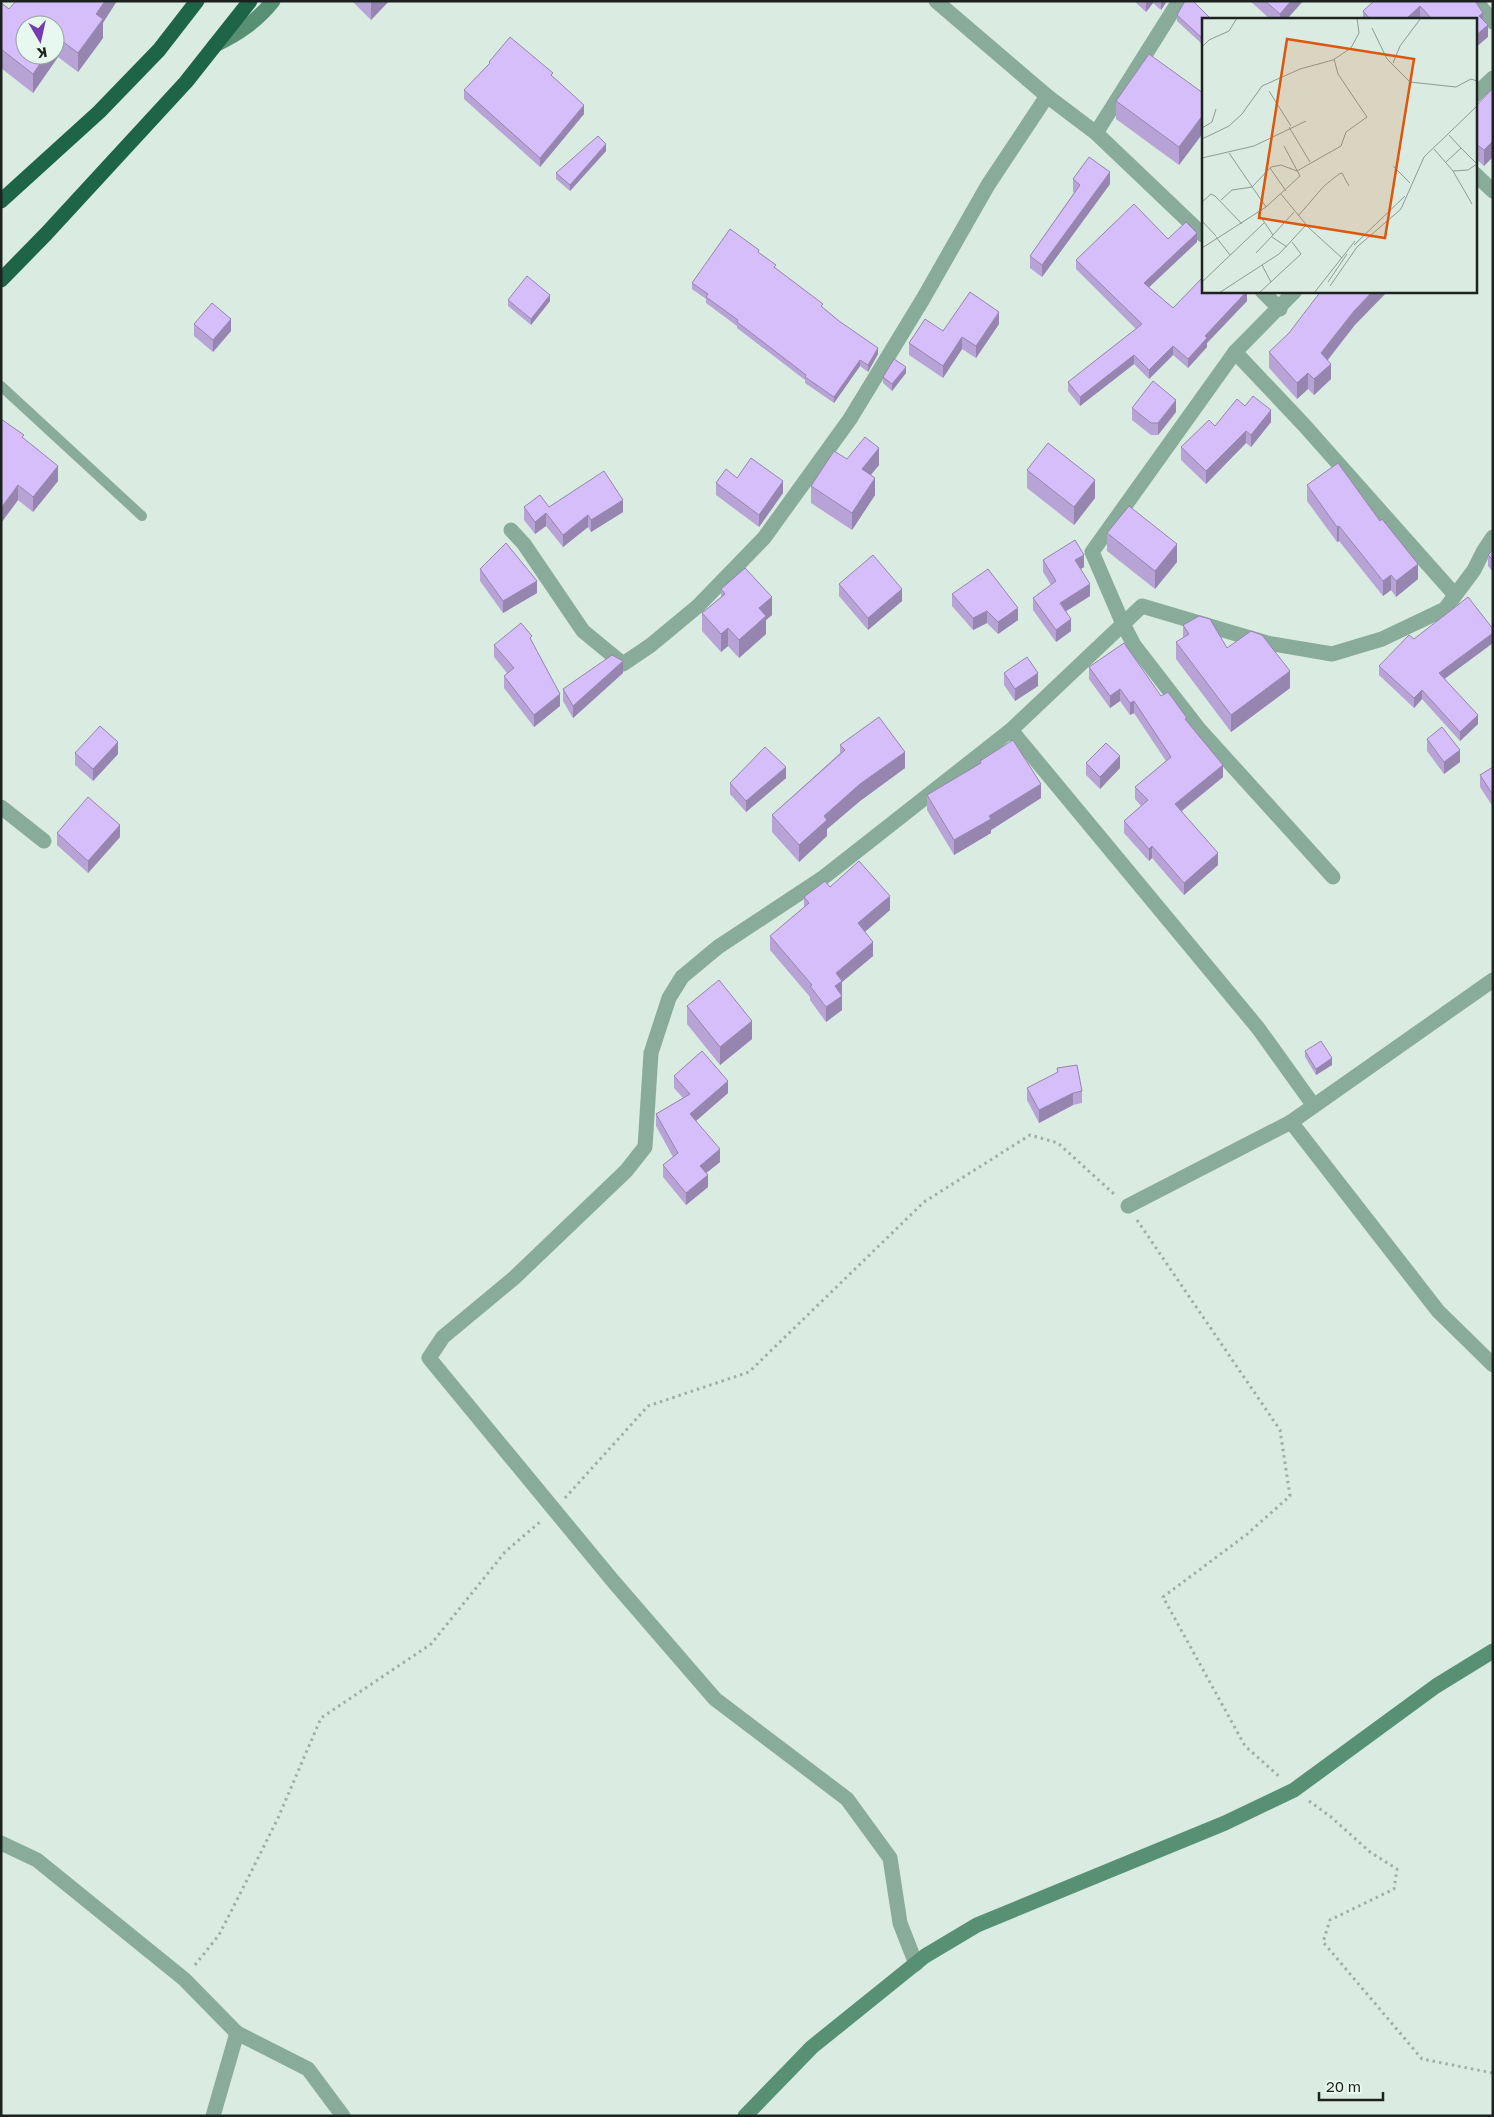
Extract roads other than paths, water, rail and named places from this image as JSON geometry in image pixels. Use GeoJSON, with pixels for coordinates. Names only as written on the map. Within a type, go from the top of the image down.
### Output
{"type":"FeatureCollection","features":[{"type":"Feature","properties":{"kind":"highway"},"geometry":{"type":"LineString","coordinates":[[1,201],[106,105],[159,50],[197,1]]}},
{"type":"Feature","properties":{"kind":"highway"},"geometry":{"type":"LineString","coordinates":[[1,280],[154,117],[215,46],[250,1]]}},
{"type":"Feature","properties":{"kind":"street"},"geometry":{"type":"LineString","coordinates":[[215,46],[239,33],[261,15],[273,1]]}},
{"type":"Feature","properties":{"kind":"street"},"geometry":{"type":"LineString","coordinates":[[1096,133],[1179,1]]}},
{"type":"Feature","properties":{"kind":"street"},"geometry":{"type":"LineString","coordinates":[[1476,1],[1493,22]]}},
{"type":"Feature","properties":{"kind":"street"},"geometry":{"type":"LineString","coordinates":[[941,3],[1047,96],[1096,133],[1202,234]]}},
{"type":"Feature","properties":{"kind":"street"},"geometry":{"type":"LineString","coordinates":[[1476,94],[1493,78]]}},
{"type":"Feature","properties":{"kind":"street"},"geometry":{"type":"LineString","coordinates":[[511,530],[524,544],[583,631],[623,664],[651,645],[698,606],[764,538],[800,489],[850,419],[923,299],[988,185],[1047,96]]}},
{"type":"Feature","properties":{"kind":"street"},"geometry":{"type":"LineString","coordinates":[[1476,175],[1493,191]]}},
{"type":"Feature","properties":{"kind":"street"},"geometry":{"type":"LineString","coordinates":[[1263,292],[1280,309]]}},
{"type":"Feature","properties":{"kind":"street"},"geometry":{"type":"LineString","coordinates":[[1294,292],[1280,309],[1235,352],[1092,552],[1134,645],[1199,729],[1333,877]]}},
{"type":"Feature","properties":{"kind":"street"},"geometry":{"type":"LineString","coordinates":[[1235,352],[1304,425],[1455,595]]}},
{"type":"Feature","properties":{"kind":"street"},"geometry":{"type":"LineString","coordinates":[[916,1964],[900,1922],[890,1858],[847,1799],[715,1699],[554,1510],[429,1358],[443,1337],[521,1271],[626,1171],[645,1147],[651,1053],[669,998],[682,977],[718,947],[824,878],[1011,730],[1142,606],[1267,643],[1332,654],[1382,638],[1445,609],[1474,570],[1482,552],[1493,537]]}},
{"type":"Feature","properties":{"kind":"street"},"geometry":{"type":"LineString","coordinates":[[1011,730],[1258,1028],[1314,1106]]}},
{"type":"Feature","properties":{"kind":"street"},"geometry":{"type":"LineString","coordinates":[[1,807],[44,841]]}},
{"type":"Feature","properties":{"kind":"street"},"geometry":{"type":"LineString","coordinates":[[1128,1206],[1291,1122],[1493,980]]}},
{"type":"Feature","properties":{"kind":"street"},"geometry":{"type":"LineString","coordinates":[[1291,1122],[1438,1311],[1493,1365]]}},
{"type":"Feature","properties":{"kind":"street"},"geometry":{"type":"LineString","coordinates":[[745,2116],[812,2047],[916,1964],[977,1925],[1225,1823],[1294,1790],[1436,1686],[1493,1650]]}},
{"type":"Feature","properties":{"kind":"street"},"geometry":{"type":"LineString","coordinates":[[1,1843],[37,1860],[184,1980],[236,2033],[308,2069],[343,2116]]}},
{"type":"Feature","properties":{"kind":"street"},"geometry":{"type":"LineString","coordinates":[[213,2116],[236,2033]]}},
{"type":"Feature","properties":{"kind":"lane"},"geometry":{"type":"LineString","coordinates":[[1,386],[142,516]]}}]}
